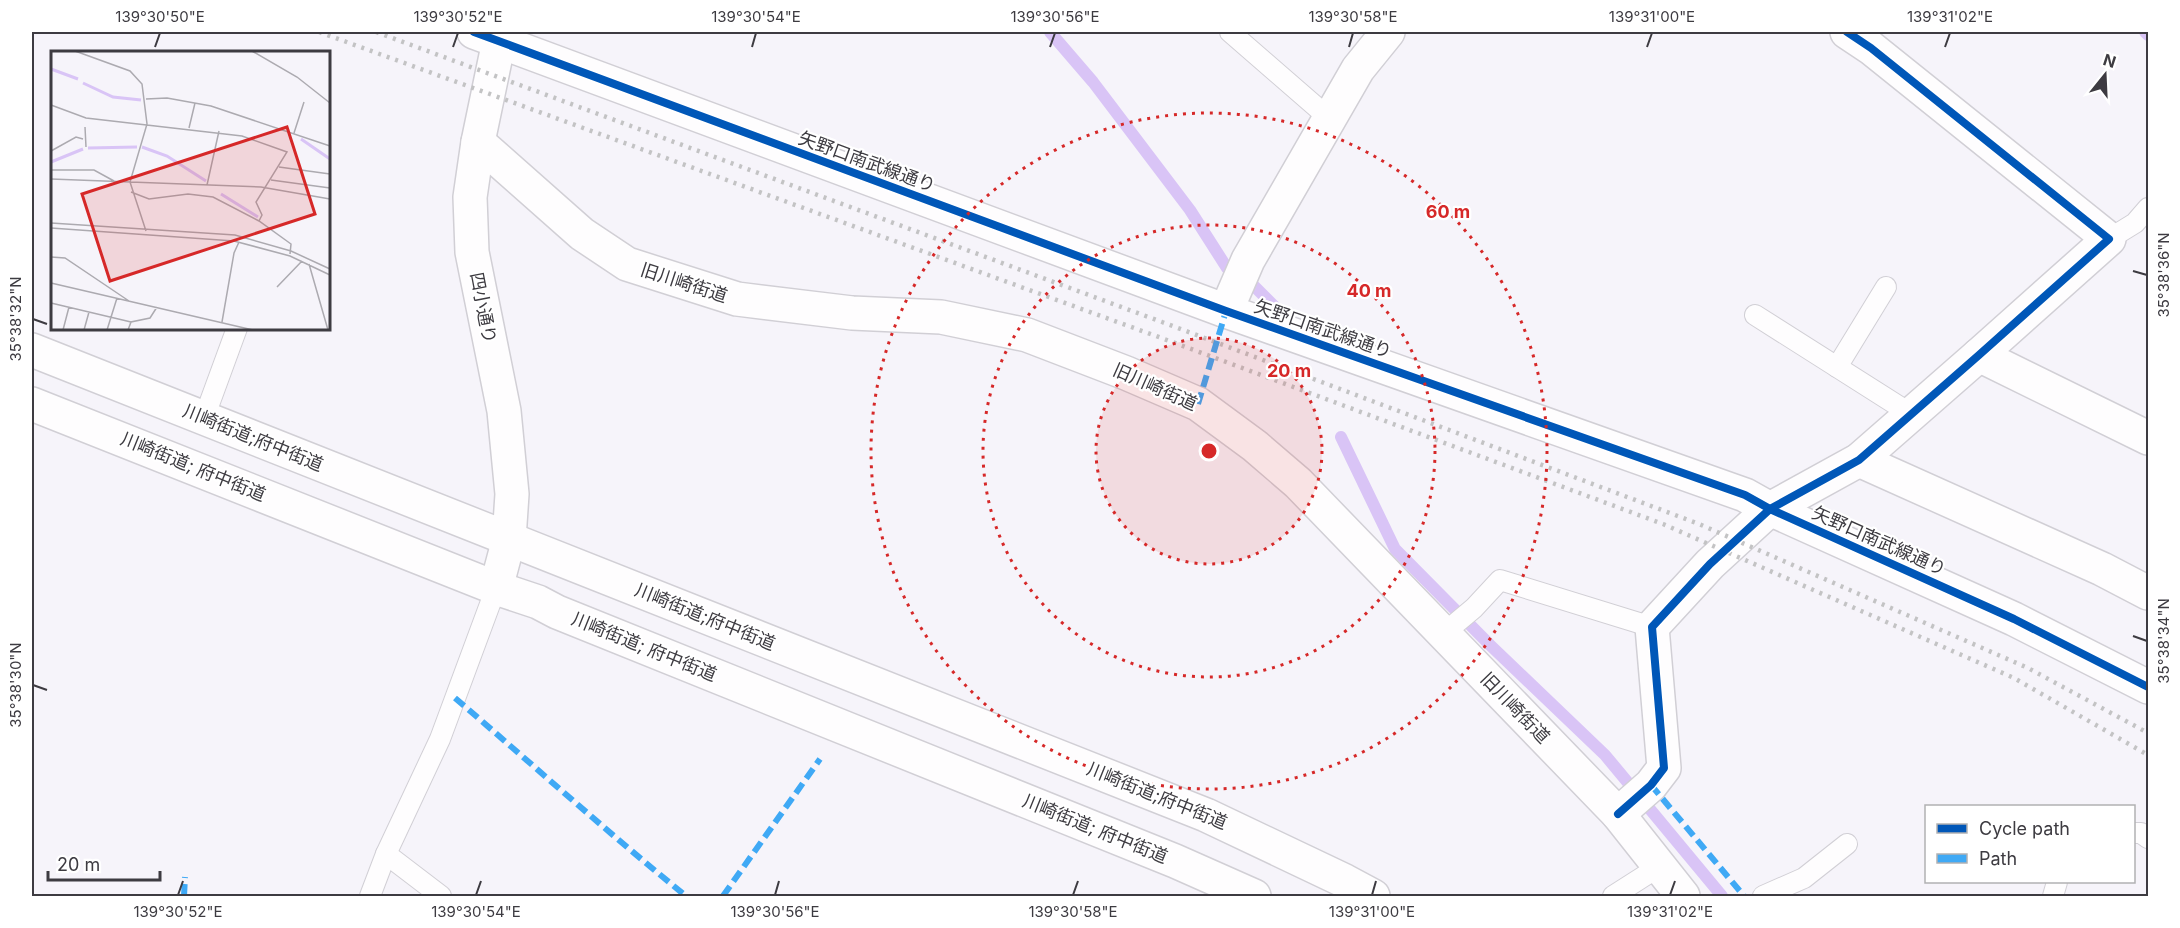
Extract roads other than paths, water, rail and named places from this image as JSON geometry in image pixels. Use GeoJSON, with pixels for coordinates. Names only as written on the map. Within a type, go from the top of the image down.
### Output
{"type":"FeatureCollection","features":[{"type":"Feature","properties":{"kind":"street"},"geometry":{"type":"LineString","coordinates":[[1236,286],[1358,69],[1388,32]]}},
{"type":"Feature","properties":{"kind":"street"},"geometry":{"type":"LineString","coordinates":[[1618,814],[1651,785],[1664,768],[1652,627],[1710,564],[1770,509],[1859,460],[2109,239],[1848,32]]}},
{"type":"Feature","properties":{"kind":"street","name":"四小通り"},"geometry":{"type":"LineString","coordinates":[[493,35],[470,197],[472,252],[504,411],[512,494],[509,539],[496,588]]}},
{"type":"Feature","properties":{"kind":"street","name":"矢野口南武線通り"},"geometry":{"type":"LineString","coordinates":[[493,35],[1236,286],[1745,495],[1770,509],[2014,618],[2148,687]]}},
{"type":"Feature","properties":{"kind":"street","name":"旧川崎街道"},"geometry":{"type":"LineString","coordinates":[[478,142],[582,234],[627,264],[736,299],[852,313],[941,317],[1027,335],[1126,373],[1198,405],[1255,446],[1298,483],[1618,814],[1683,897]]}},
{"type":"Feature","properties":{"kind":"street","name":"川崎街道;府中街道"},"geometry":{"type":"LineString","coordinates":[[32,350],[1206,814],[1345,881],[1373,897]]}},
{"type":"Feature","properties":{"kind":"street"},"geometry":{"type":"LineString","coordinates":[[1979,355],[2148,438]]}},
{"type":"Feature","properties":{"kind":"street","name":"川崎街道; 府中街道"},"geometry":{"type":"LineString","coordinates":[[32,404],[496,588],[538,602],[557,612],[1175,861],[1254,897]]}},
{"type":"Feature","properties":{"kind":"street"},"geometry":{"type":"LineString","coordinates":[[1859,460],[2102,569],[2148,593]]}},
{"type":"Feature","properties":{"kind":"lane"},"geometry":{"type":"LineString","coordinates":[[1230,32],[1329,118]]}},
{"type":"Feature","properties":{"kind":"lane"},"geometry":{"type":"LineString","coordinates":[[2109,239],[2135,223],[2148,208]]}},
{"type":"Feature","properties":{"kind":"lane"},"geometry":{"type":"LineString","coordinates":[[1837,368],[1886,287]]}},
{"type":"Feature","properties":{"kind":"lane"},"geometry":{"type":"LineString","coordinates":[[1755,315],[1911,414]]}},
{"type":"Feature","properties":{"kind":"lane"},"geometry":{"type":"LineString","coordinates":[[204,418],[236,330]]}},
{"type":"Feature","properties":{"kind":"lane"},"geometry":{"type":"LineString","coordinates":[[1443,634],[1474,608],[1500,580],[1652,627]]}},
{"type":"Feature","properties":{"kind":"lane"},"geometry":{"type":"LineString","coordinates":[[370,897],[386,854],[440,739],[496,588]]}},
{"type":"Feature","properties":{"kind":"lane"},"geometry":{"type":"LineString","coordinates":[[1763,897],[1804,878],[1847,844]]}},
{"type":"Feature","properties":{"kind":"lane"},"geometry":{"type":"LineString","coordinates":[[386,854],[441,897]]}},
{"type":"Feature","properties":{"kind":"lane"},"geometry":{"type":"LineString","coordinates":[[1613,897],[1660,866]]}},
{"type":"Feature","properties":{"kind":"waterway"},"geometry":{"type":"LineString","coordinates":[[1050,32],[1093,82],[1190,210],[1227,268],[1252,284],[1276,308]]}},
{"type":"Feature","properties":{"kind":"waterway"},"geometry":{"type":"LineString","coordinates":[[2145,32],[2148,35]]}},
{"type":"Feature","properties":{"kind":"waterway"},"geometry":{"type":"LineString","coordinates":[[1341,437],[1395,549],[1490,645],[1605,755],[1722,896]]}},
{"type":"Feature","properties":{"kind":"railway"},"geometry":{"type":"LineString","coordinates":[[319,32],[1156,336],[1663,524],[2014,678],[2148,755]]}},
{"type":"Feature","properties":{"kind":"railway"},"geometry":{"type":"LineString","coordinates":[[376,32],[1162,322],[1699,524],[2028,668],[2148,733]]}}]}
